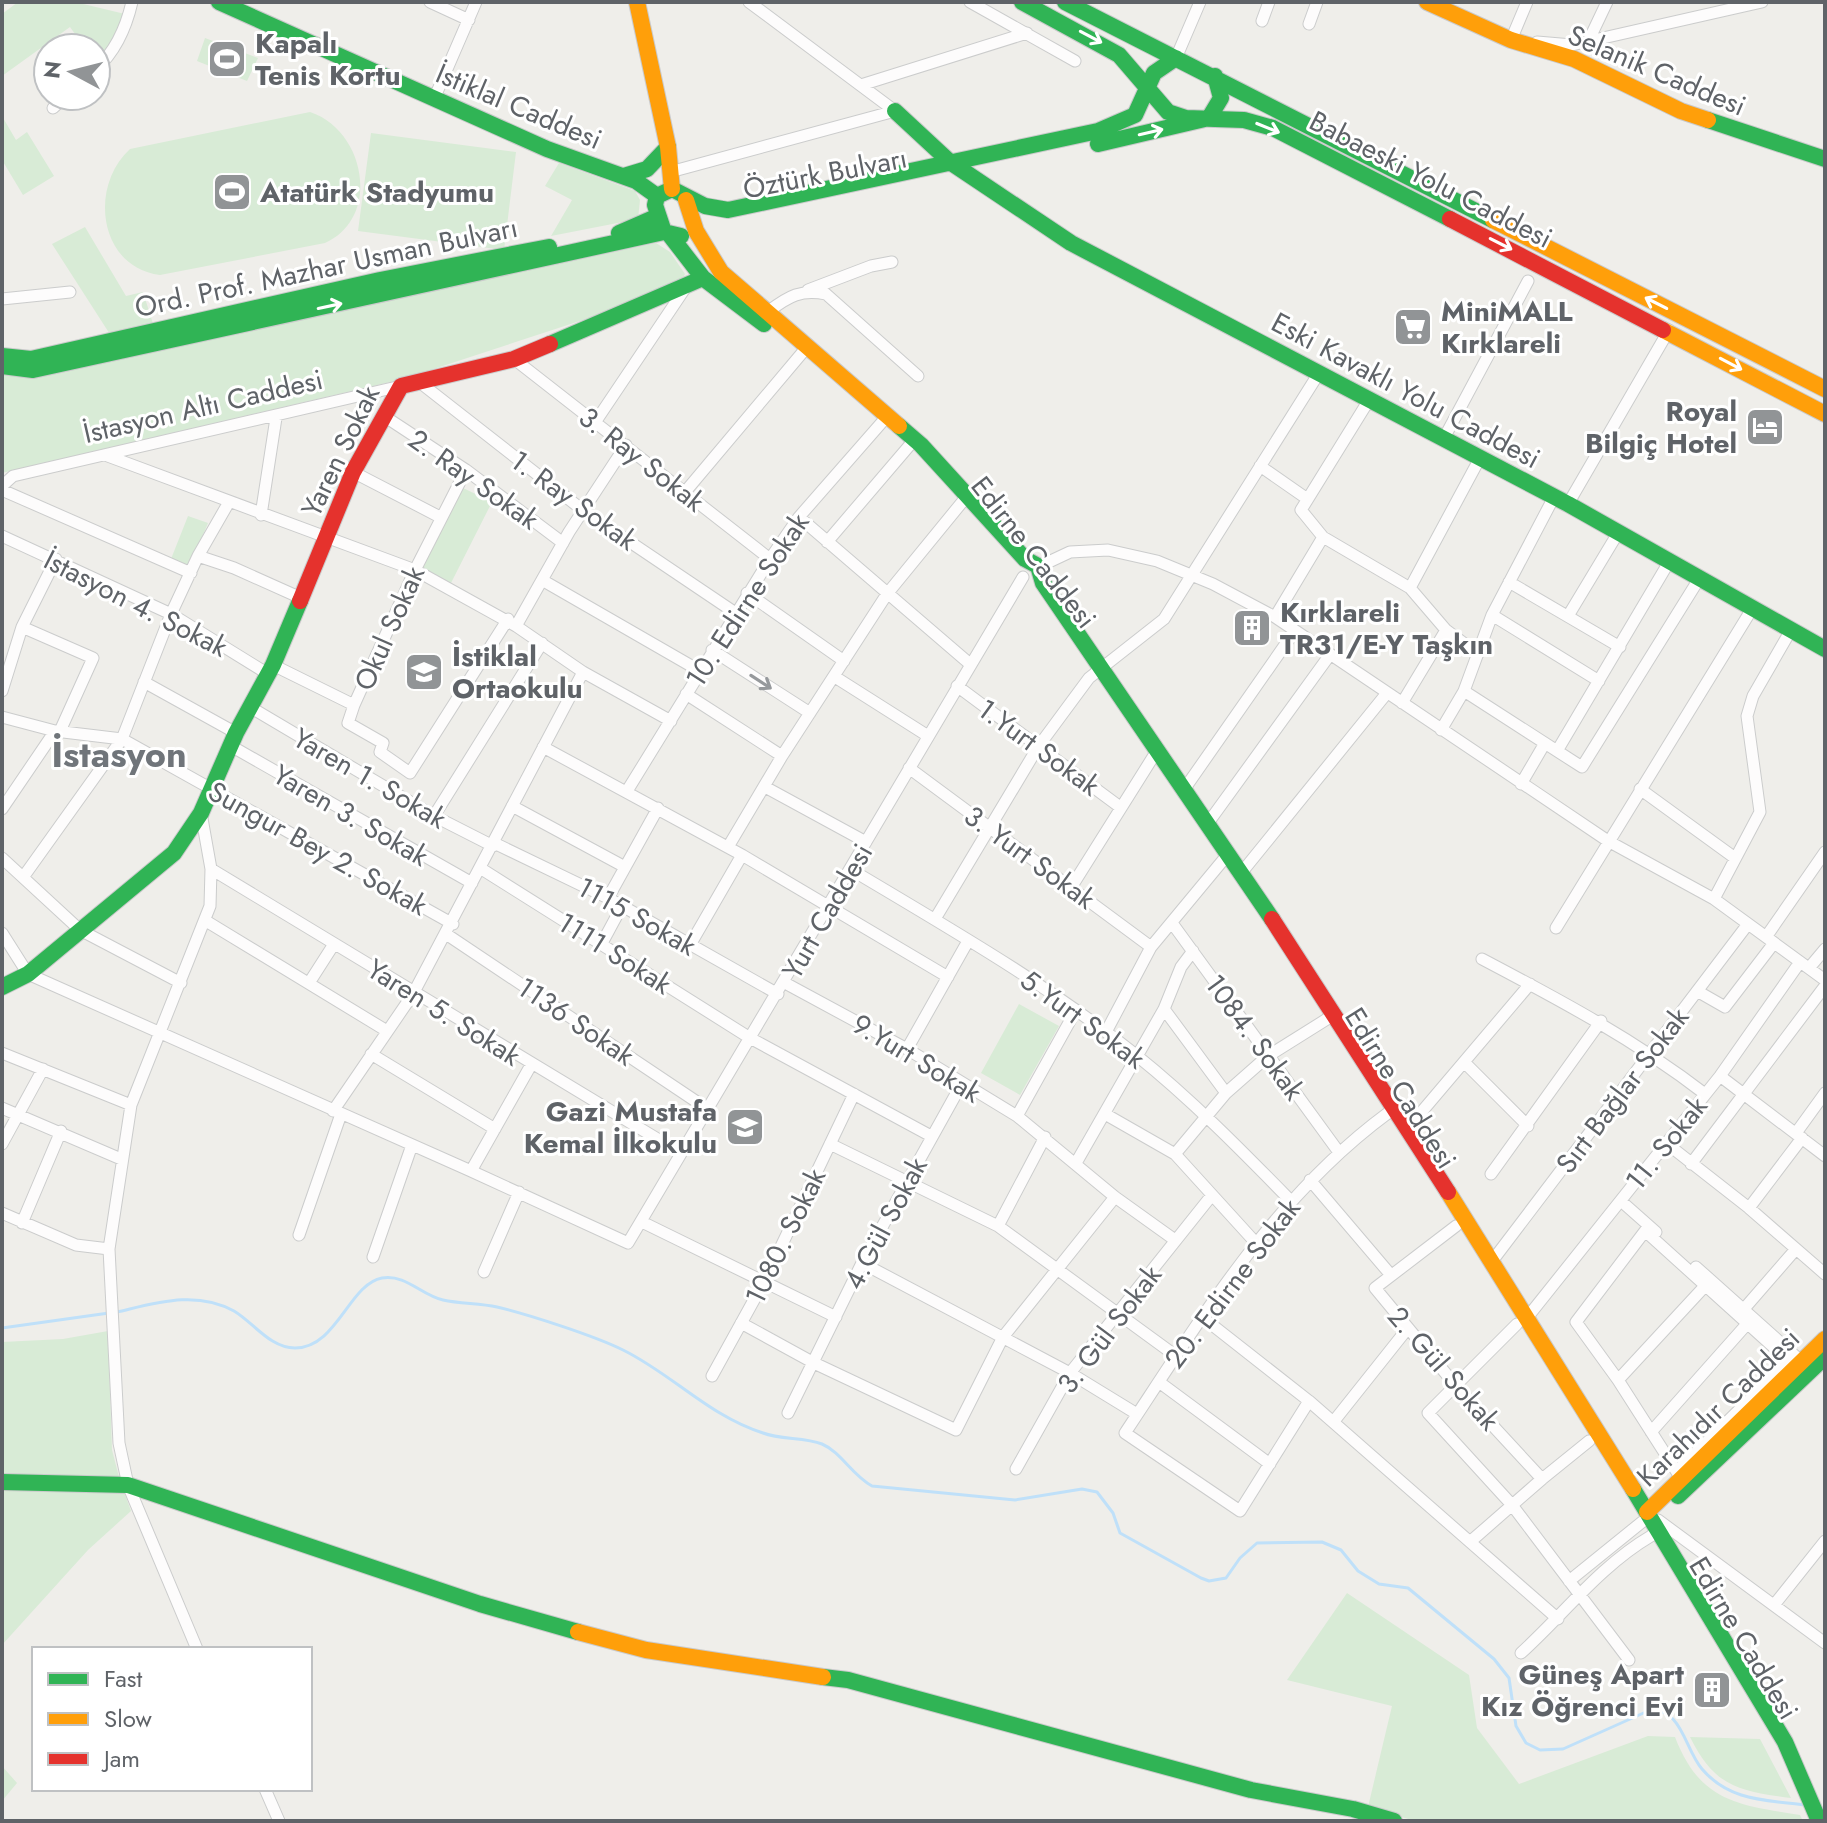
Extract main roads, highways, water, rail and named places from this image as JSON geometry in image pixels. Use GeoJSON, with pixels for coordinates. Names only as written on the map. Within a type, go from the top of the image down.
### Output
{"type":"FeatureCollection","features":[{"type":"Feature","properties":{"kind":"main road","name":"İstiklal Caddesi"},"geometry":{"type":"LineString","coordinates":[[219,2],[547,149],[624,176],[667,184]]}},
{"type":"Feature","properties":{"kind":"main road"},"geometry":{"type":"LineString","coordinates":[[637,2],[668,147],[667,184],[658,216]]}},
{"type":"Feature","properties":{"kind":"main road","name":"Babaeski Yolu Caddesi"},"geometry":{"type":"LineString","coordinates":[[1022,2],[1110,48],[1127,63],[1168,112],[1186,118],[1244,120],[1273,128],[1669,330],[1825,414]]}},
{"type":"Feature","properties":{"kind":"main road","name":"Babaeski Yolu Caddesi"},"geometry":{"type":"LineString","coordinates":[[1065,2],[1825,389]]}},
{"type":"Feature","properties":{"kind":"main road","name":"Selanik Caddesi"},"geometry":{"type":"LineString","coordinates":[[1427,2],[1511,40],[1574,59],[1681,111],[1762,141],[1825,159]]}},
{"type":"Feature","properties":{"kind":"main road"},"geometry":{"type":"LineString","coordinates":[[1147,89],[1155,70],[1176,58]]}},
{"type":"Feature","properties":{"kind":"main road"},"geometry":{"type":"LineString","coordinates":[[1209,118],[1217,110],[1221,97],[1215,76]]}},
{"type":"Feature","properties":{"kind":"main road","name":"Öztürk Bulvarı"},"geometry":{"type":"LineString","coordinates":[[667,184],[686,200],[714,211],[728,210],[1111,128],[1135,115],[1147,89]]}},
{"type":"Feature","properties":{"kind":"main road"},"geometry":{"type":"LineString","coordinates":[[895,111],[950,162]]}},
{"type":"Feature","properties":{"kind":"main road","name":"Öztürk Bulvarı"},"geometry":{"type":"LineString","coordinates":[[666,233],[680,236],[700,232],[1209,118]]}},
{"type":"Feature","properties":{"kind":"main road"},"geometry":{"type":"LineString","coordinates":[[624,176],[647,169],[668,147]]}},
{"type":"Feature","properties":{"kind":"main road","name":"Öztürk Bulvarı"},"geometry":{"type":"LineString","coordinates":[[950,162],[966,172]]}},
{"type":"Feature","properties":{"kind":"main road","name":"Eski Kavaklı Yolu Caddesi"},"geometry":{"type":"LineString","coordinates":[[966,172],[1071,243],[1561,501],[1825,649]]}},
{"type":"Feature","properties":{"kind":"main road"},"geometry":{"type":"LineString","coordinates":[[686,200],[700,232]]}},
{"type":"Feature","properties":{"kind":"main road","name":"Edirne Caddesi"},"geometry":{"type":"LineString","coordinates":[[658,216],[696,281],[802,353],[883,421],[1031,572]]}},
{"type":"Feature","properties":{"kind":"main road","name":"Ord. Prof. Mazhar Usman Bulvarı"},"geometry":{"type":"LineString","coordinates":[[2,356],[31,359],[380,280],[631,231],[658,216]]}},
{"type":"Feature","properties":{"kind":"main road","name":"Edirne Caddesi"},"geometry":{"type":"LineString","coordinates":[[700,232],[721,272],[921,445],[1031,572],[1182,792],[1388,1113],[1456,1226],[1748,1675],[1785,1742],[1800,1780]]}},
{"type":"Feature","properties":{"kind":"main road","name":"Ord. Prof. Mazhar Usman Bulvarı"},"geometry":{"type":"LineString","coordinates":[[2,366],[33,370],[666,233]]}},
{"type":"Feature","properties":{"kind":"main road","name":"Yaren Sokak"},"geometry":{"type":"LineString","coordinates":[[2,987],[28,974],[174,853],[201,813],[234,739],[271,670],[353,472],[384,416],[410,383],[514,359],[696,281]]}},
{"type":"Feature","properties":{"kind":"main road","name":"Edirne Caddesi"},"geometry":{"type":"LineString","coordinates":[[1099,671],[1153,757],[1208,823],[1242,872],[1410,1130],[1589,1441],[1648,1520],[1800,1780]]}},
{"type":"Feature","properties":{"kind":"main road","name":"Karahıdır Caddesi"},"geometry":{"type":"LineString","coordinates":[[1648,1520],[1680,1475],[1825,1339]]}},
{"type":"Feature","properties":{"kind":"main road"},"geometry":{"type":"LineString","coordinates":[[1648,1520],[1687,1491],[1824,1359]]}},
{"type":"Feature","properties":{"kind":"main road"},"geometry":{"type":"LineString","coordinates":[[2,1482],[128,1485],[480,1604],[587,1635],[646,1650],[769,1671],[848,1680],[1251,1790],[1353,1809],[1394,1821]]}},
{"type":"Feature","properties":{"kind":"main road"},"geometry":{"type":"LineString","coordinates":[[1800,1780],[1819,1821]]}},
{"type":"Feature","properties":{"kind":"waterway"},"geometry":{"type":"LineString","coordinates":[[117,1312],[176,1300],[205,1301],[234,1311],[278,1344],[295,1348],[322,1338],[360,1291],[371,1283],[382,1278],[399,1279],[443,1300],[510,1310],[611,1344],[743,1426],[770,1435],[822,1444],[872,1486],[1015,1500],[1082,1489],[1097,1492],[1113,1513],[1120,1533],[1209,1581],[1226,1578],[1240,1558],[1257,1543],[1322,1542],[1341,1550],[1358,1571],[1379,1584],[1408,1588],[1494,1659],[1509,1678],[1516,1726],[1526,1743],[1540,1750],[1563,1749],[1648,1711],[1659,1711],[1675,1722],[1696,1760],[1713,1780],[1749,1797],[1804,1805]]}},
{"type":"Feature","properties":{"kind":"waterway"},"geometry":{"type":"LineString","coordinates":[[2,1328],[109,1313]]}},
{"type":"Feature","properties":{"kind":"place","name":"Kapalı Tenis Kortu"},"geometry":{"type":"Point","coordinates":[227,59]}},
{"type":"Feature","properties":{"kind":"place","name":"Atatürk Stadyumu"},"geometry":{"type":"Point","coordinates":[232,192]}},
{"type":"Feature","properties":{"kind":"place","name":"MiniMALL Kırklareli"},"geometry":{"type":"Point","coordinates":[1413,327]}},
{"type":"Feature","properties":{"kind":"place","name":"Royal Bilgiç Hotel"},"geometry":{"type":"Point","coordinates":[1765,427]}},
{"type":"Feature","properties":{"kind":"place","name":"Kırklareli TR31/E-Y Taşkın"},"geometry":{"type":"Point","coordinates":[1252,628]}},
{"type":"Feature","properties":{"kind":"place","name":"İstiklal Ortaokulu"},"geometry":{"type":"Point","coordinates":[424,672]}},
{"type":"Feature","properties":{"kind":"place","name":"Gazi Mustafa Kemal İlkokulu"},"geometry":{"type":"Point","coordinates":[745,1127]}},
{"type":"Feature","properties":{"kind":"place","name":"Güneş Apart Kız Öğrenci Evi"},"geometry":{"type":"Point","coordinates":[1712,1690]}},
{"type":"Feature","properties":{"kind":"district","name":"İstasyon"},"geometry":{"type":"Point","coordinates":[119,754]}}]}
